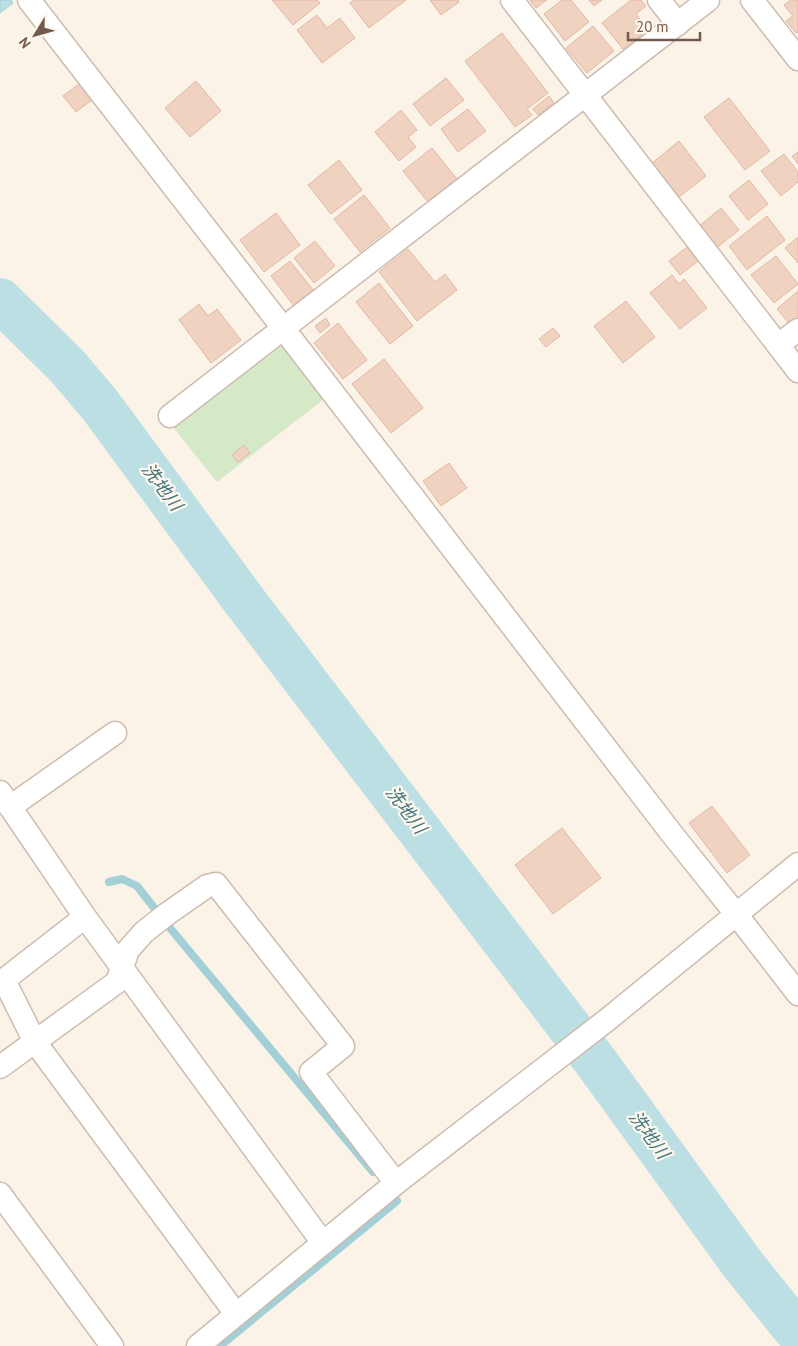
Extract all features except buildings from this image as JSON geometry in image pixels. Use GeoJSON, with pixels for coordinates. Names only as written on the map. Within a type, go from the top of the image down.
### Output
{"type":"FeatureCollection","features":[{"type":"Feature","properties":{"kind":"street"},"geometry":{"type":"LineString","coordinates":[[28,0],[672,834],[798,994]]}},
{"type":"Feature","properties":{"kind":"street"},"geometry":{"type":"LineString","coordinates":[[512,0],[798,371]]}},
{"type":"Feature","properties":{"kind":"street"},"geometry":{"type":"LineString","coordinates":[[659,0],[678,24]]}},
{"type":"Feature","properties":{"kind":"street"},"geometry":{"type":"LineString","coordinates":[[170,416],[708,0]]}},
{"type":"Feature","properties":{"kind":"street"},"geometry":{"type":"LineString","coordinates":[[752,0],[798,59]]}},
{"type":"Feature","properties":{"kind":"street"},"geometry":{"type":"LineString","coordinates":[[778,345],[798,330]]}},
{"type":"Feature","properties":{"kind":"street"},"geometry":{"type":"LineString","coordinates":[[115,734],[5,800],[85,917],[323,1242]]}},
{"type":"Feature","properties":{"kind":"street"},"geometry":{"type":"LineString","coordinates":[[198,1346],[396,1183],[603,1023],[798,864]]}},
{"type":"Feature","properties":{"kind":"street"},"geometry":{"type":"LineString","coordinates":[[0,1067],[117,982],[128,950],[144,932],[207,886],[216,884],[343,1046],[311,1072],[396,1183]]}},
{"type":"Feature","properties":{"kind":"street"},"geometry":{"type":"LineString","coordinates":[[85,917],[1,979],[35,1042],[236,1314]]}},
{"type":"Feature","properties":{"kind":"street"},"geometry":{"type":"LineString","coordinates":[[0,1194],[112,1346]]}},
{"type":"Feature","properties":{"kind":"green space"},"geometry":{"type":"Polygon","coordinates":[[[284,339],[328,396],[217,482],[172,426],[284,339]]]}},
{"type":"Feature","properties":{"kind":"water"},"geometry":{"type":"Polygon","coordinates":[[[0,0],[11,0],[13,3],[0,13],[0,0]]]}},
{"type":"Feature","properties":{"kind":"waterway","name":"洗地川"},"geometry":{"type":"LineString","coordinates":[[0,300],[67,366],[100,405],[243,599],[596,1062],[744,1266],[798,1333]]}},
{"type":"Feature","properties":{"kind":"waterway"},"geometry":{"type":"LineString","coordinates":[[109,882],[122,879],[137,886],[373,1172]]}},
{"type":"Feature","properties":{"kind":"waterway"},"geometry":{"type":"LineString","coordinates":[[220,1346],[397,1201],[395,1198]]}}]}
